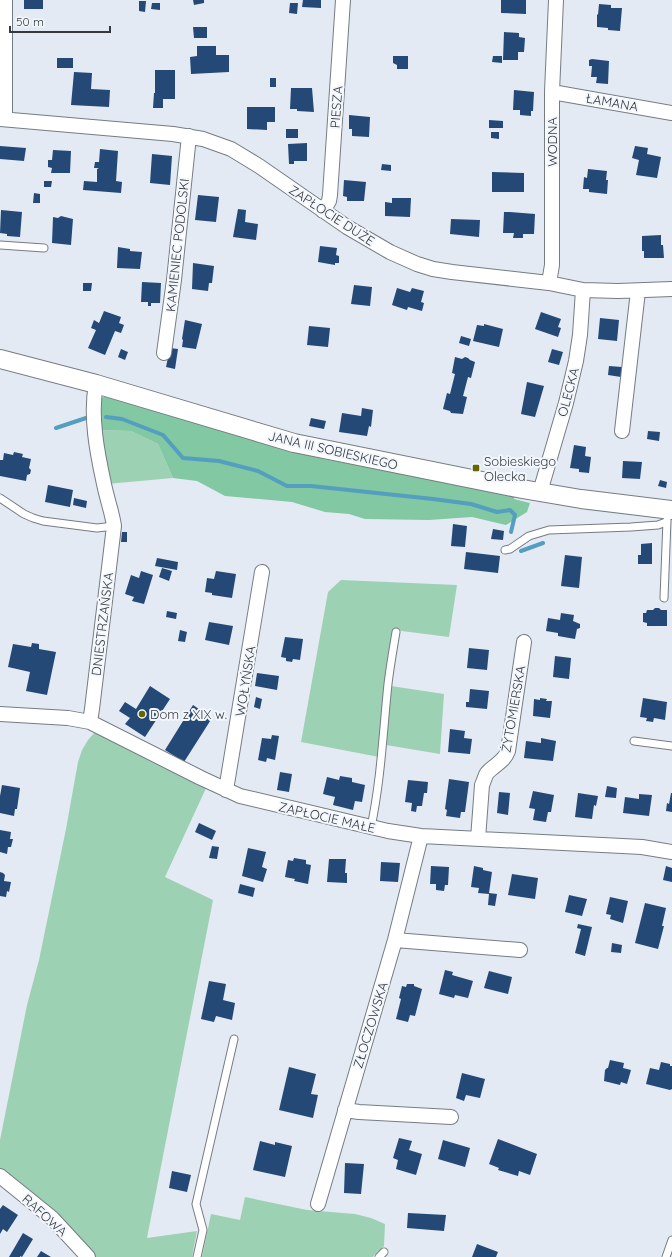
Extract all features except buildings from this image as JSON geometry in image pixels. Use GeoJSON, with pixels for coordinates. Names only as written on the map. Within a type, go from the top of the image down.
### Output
{"type":"FeatureCollection","features":[{"type":"Feature","properties":{"kind":"street"},"geometry":{"type":"LineString","coordinates":[[2,119],[6,0]]}},
{"type":"Feature","properties":{"kind":"street","name":"PIESZA"},"geometry":{"type":"LineString","coordinates":[[323,212],[329,201],[330,195],[343,0]]}},
{"type":"Feature","properties":{"kind":"street","name":"WODNA"},"geometry":{"type":"LineString","coordinates":[[549,283],[552,265],[552,92],[556,0]]}},
{"type":"Feature","properties":{"kind":"street","name":"ŁAMANA"},"geometry":{"type":"LineString","coordinates":[[552,92],[672,113]]}},
{"type":"Feature","properties":{"kind":"street","name":"ZAPŁOCIE DUŻE"},"geometry":{"type":"LineString","coordinates":[[2,119],[189,136],[217,143],[245,157],[323,212],[371,242],[401,258],[417,264],[452,272],[549,283],[583,290],[618,292],[672,289]]}},
{"type":"Feature","properties":{"kind":"street","name":"KAMIENIEC PODOLSKI"},"geometry":{"type":"LineString","coordinates":[[164,353],[174,280],[189,136]]}},
{"type":"Feature","properties":{"kind":"street","name":"OLECKA"},"geometry":{"type":"LineString","coordinates":[[540,492],[564,410],[576,362],[580,335],[583,290]]}},
{"type":"Feature","properties":{"kind":"street"},"geometry":{"type":"LineString","coordinates":[[622,431],[638,291]]}},
{"type":"Feature","properties":{"kind":"street","name":"JANA III SOBIESKIEGO"},"geometry":{"type":"LineString","coordinates":[[0,359],[96,384],[294,443],[540,492],[669,514]]}},
{"type":"Feature","properties":{"kind":"street","name":"DNIESTRZAŃSKA"},"geometry":{"type":"LineString","coordinates":[[90,722],[114,526],[104,486],[93,418],[93,397],[96,384]]}},
{"type":"Feature","properties":{"kind":"street","name":"WOŁYŃSKA"},"geometry":{"type":"LineString","coordinates":[[226,790],[262,572]]}},
{"type":"Feature","properties":{"kind":"street","name":"ŻYTOMIERSKA"},"geometry":{"type":"LineString","coordinates":[[478,839],[482,785],[487,773],[502,761],[508,752],[524,642]]}},
{"type":"Feature","properties":{"kind":"street","name":"ZAPŁOCIE MAŁE"},"geometry":{"type":"LineString","coordinates":[[0,714],[68,718],[90,722],[240,796],[388,831],[421,836],[642,847],[672,852]]}},
{"type":"Feature","properties":{"kind":"street","name":"ZŁOCZOWSKA"},"geometry":{"type":"LineString","coordinates":[[318,1204],[395,940],[421,836]]}},
{"type":"Feature","properties":{"kind":"street"},"geometry":{"type":"LineString","coordinates":[[395,940],[520,950]]}},
{"type":"Feature","properties":{"kind":"street"},"geometry":{"type":"LineString","coordinates":[[345,1110],[450,1118]]}},
{"type":"Feature","properties":{"kind":"street","name":"RAFOWA"},"geometry":{"type":"LineString","coordinates":[[0,1176],[52,1218],[88,1257]]}},
{"type":"Feature","properties":{"kind":"lane"},"geometry":{"type":"LineString","coordinates":[[0,245],[44,248]]}},
{"type":"Feature","properties":{"kind":"lane"},"geometry":{"type":"LineString","coordinates":[[0,498],[24,514],[43,521],[97,528],[114,526]]}},
{"type":"Feature","properties":{"kind":"lane"},"geometry":{"type":"LineString","coordinates":[[505,550],[510,549],[529,536],[549,530],[658,525],[669,514]]}},
{"type":"Feature","properties":{"kind":"lane"},"geometry":{"type":"LineString","coordinates":[[664,598],[669,514]]}},
{"type":"Feature","properties":{"kind":"lane"},"geometry":{"type":"LineString","coordinates":[[371,827],[376,807],[388,682],[396,632]]}},
{"type":"Feature","properties":{"kind":"lane"},"geometry":{"type":"LineString","coordinates":[[634,741],[672,746]]}},
{"type":"Feature","properties":{"kind":"lane"},"geometry":{"type":"LineString","coordinates":[[197,1257],[203,1230],[196,1204],[234,1039]]}},
{"type":"Feature","properties":{"kind":"lane"},"geometry":{"type":"LineString","coordinates":[[666,1257],[672,1240]]}},
{"type":"Feature","properties":{"kind":"green space"},"geometry":{"type":"Polygon","coordinates":[[[112,396],[261,443],[329,460],[514,495],[514,499],[530,503],[527,512],[506,525],[472,517],[429,520],[365,519],[349,514],[325,512],[292,502],[225,496],[197,481],[173,478],[158,444],[131,431],[99,430],[99,402],[101,398],[112,396]]]}},
{"type":"Feature","properties":{"kind":"green space"},"geometry":{"type":"Polygon","coordinates":[[[99,430],[131,431],[158,444],[173,478],[107,484],[99,430]]]}},
{"type":"Feature","properties":{"kind":"green space"},"geometry":{"type":"Polygon","coordinates":[[[341,580],[457,585],[449,637],[394,630],[379,757],[301,742],[328,592],[341,580]]]}},
{"type":"Feature","properties":{"kind":"green space"},"geometry":{"type":"Polygon","coordinates":[[[391,686],[444,694],[440,754],[386,745],[391,686]]]}},
{"type":"Feature","properties":{"kind":"green space"},"geometry":{"type":"Polygon","coordinates":[[[95,732],[207,786],[165,877],[213,900],[147,1238],[197,1231],[192,1257],[93,1257],[0,1170],[0,1140],[27,1005],[39,960],[78,762],[82,750],[95,732]]]}},
{"type":"Feature","properties":{"kind":"green space"},"geometry":{"type":"Polygon","coordinates":[[[245,1197],[307,1210],[355,1214],[371,1218],[385,1224],[384,1246],[373,1257],[202,1257],[211,1214],[240,1220],[245,1197]]]}},
{"type":"Feature","properties":{"kind":"waterway"},"geometry":{"type":"LineString","coordinates":[[106,417],[122,419],[163,435],[183,458],[219,461],[258,471],[287,486],[311,486],[433,499],[471,504],[497,512],[510,510],[515,515],[511,532]]}},
{"type":"Feature","properties":{"kind":"waterway"},"geometry":{"type":"LineString","coordinates":[[56,428],[86,418]]}},
{"type":"Feature","properties":{"kind":"waterway"},"geometry":{"type":"LineString","coordinates":[[521,551],[543,543]]}},
{"type":"Feature","properties":{"kind":"place","name":"Sobieskiego Olecka"},"geometry":{"type":"Point","coordinates":[476,468]}},
{"type":"Feature","properties":{"kind":"place","name":"Dom z XIX w."},"geometry":{"type":"Point","coordinates":[142,714]}}]}
